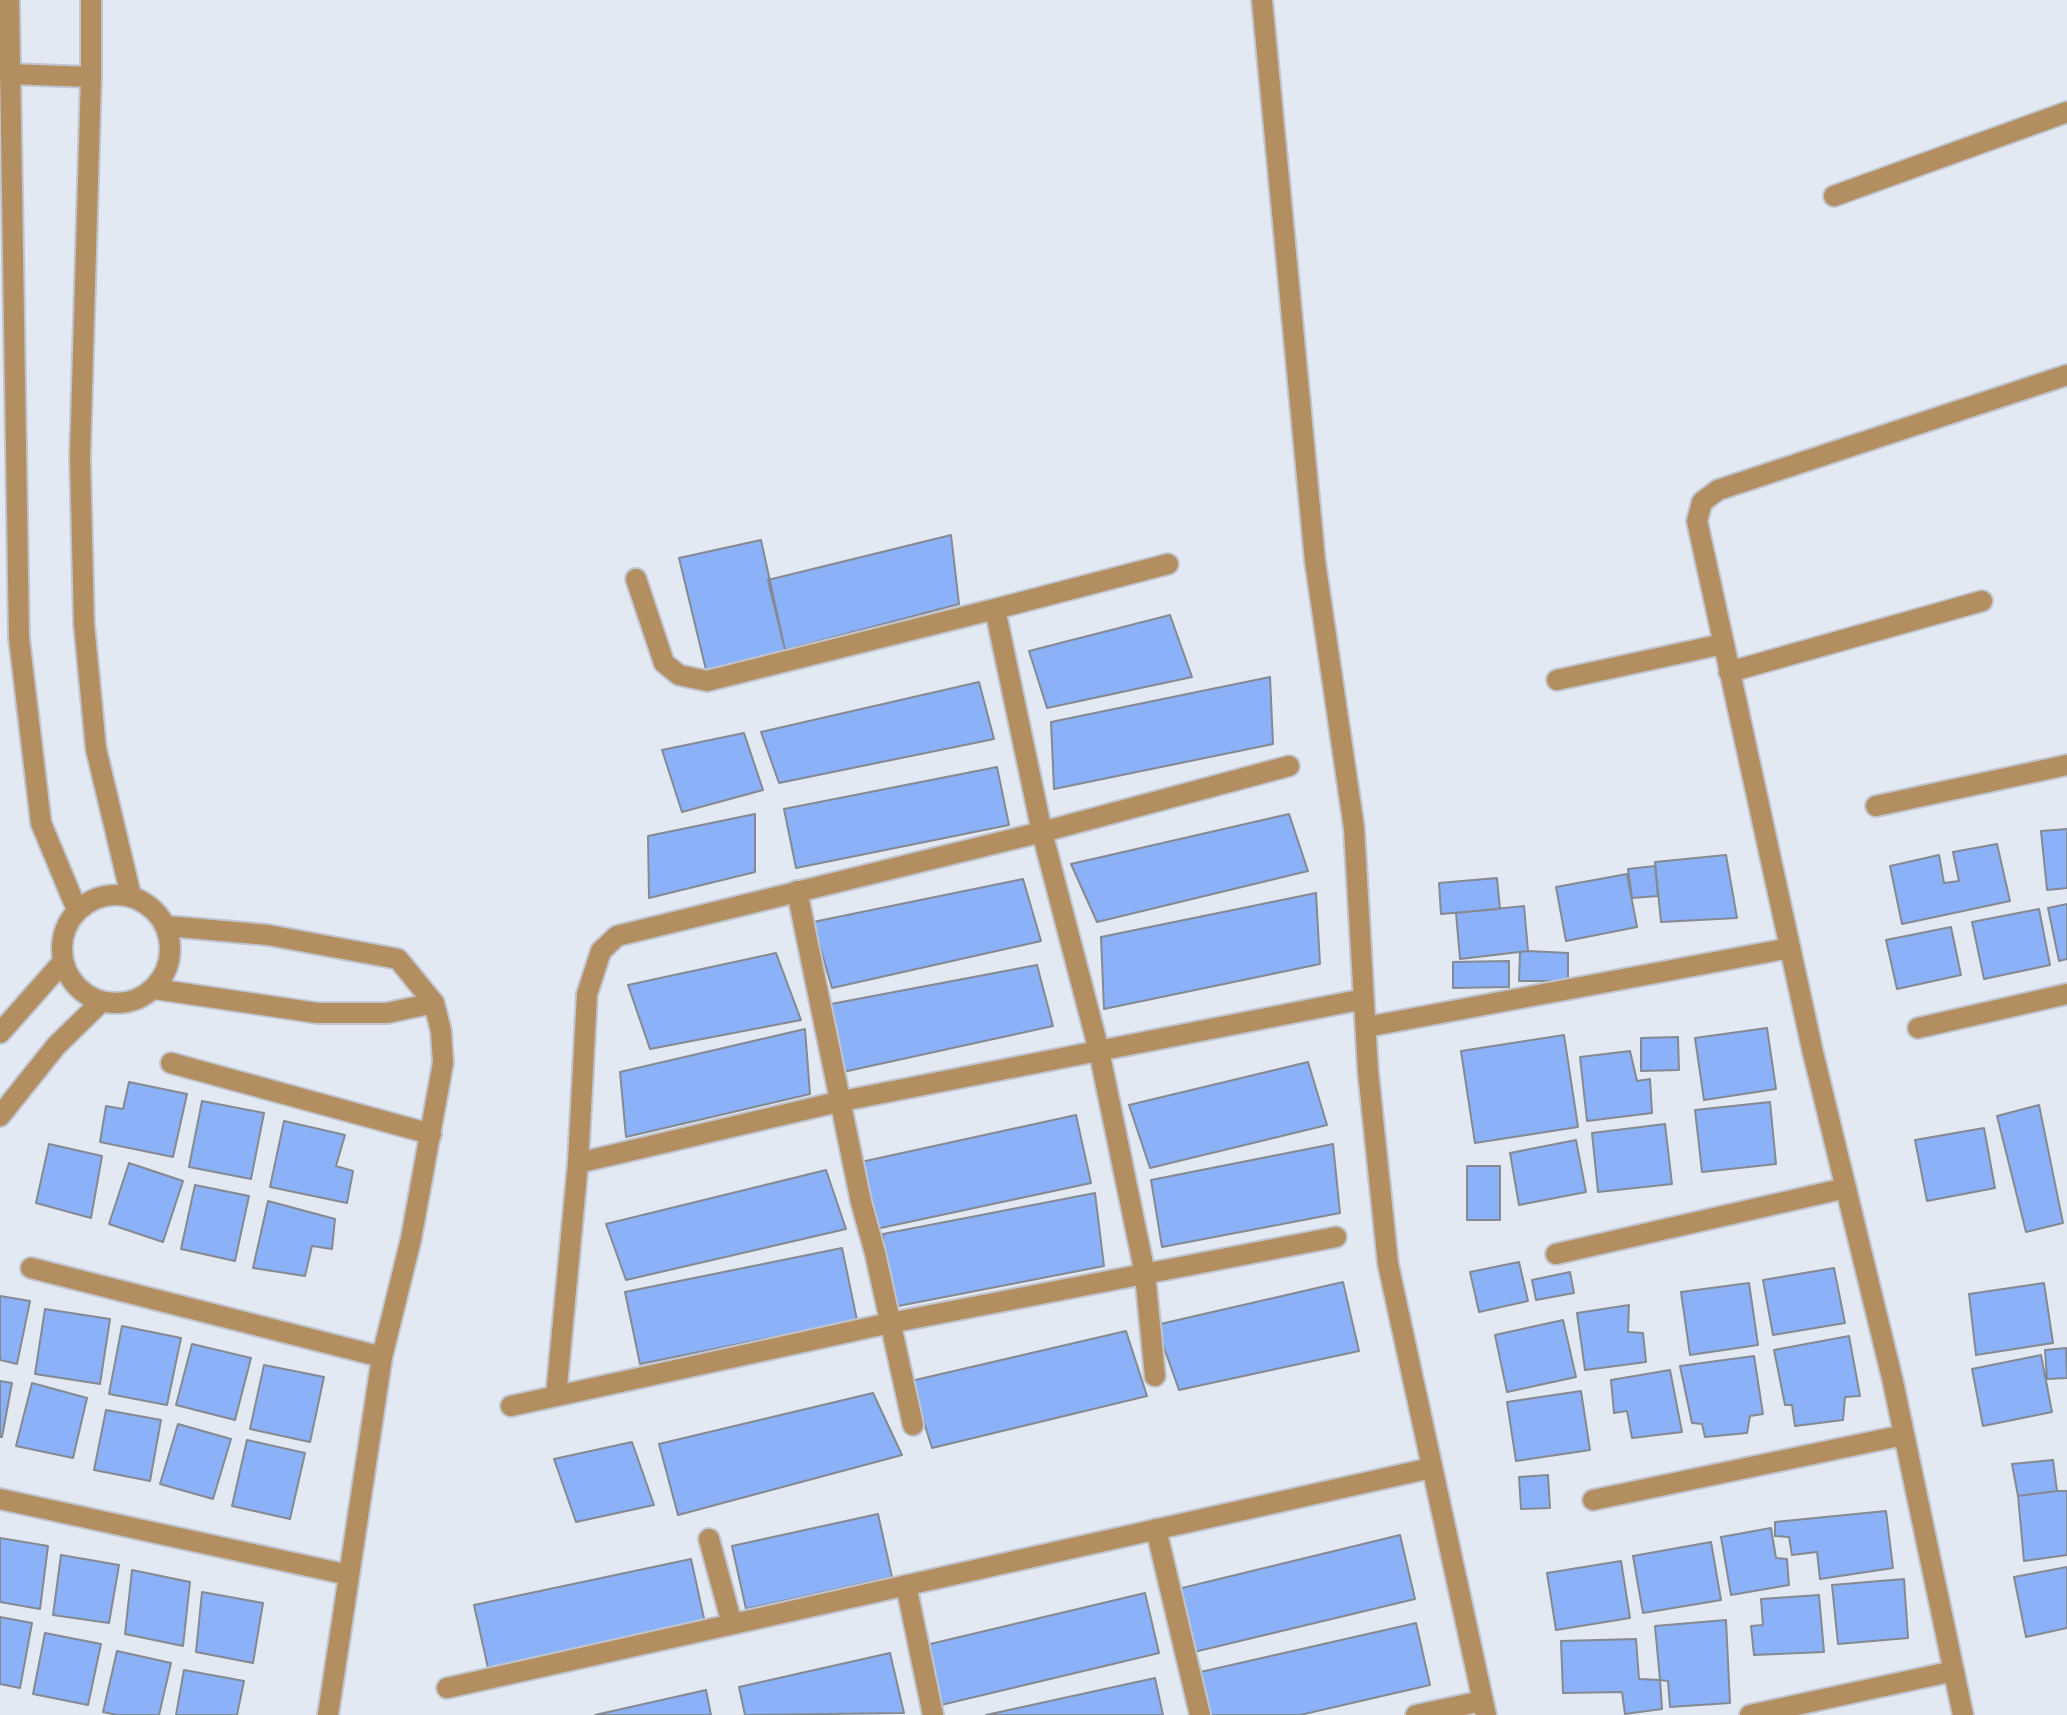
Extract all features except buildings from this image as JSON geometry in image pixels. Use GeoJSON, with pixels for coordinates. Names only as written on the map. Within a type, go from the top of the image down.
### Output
{"type":"FeatureCollection","features":[{"type":"Feature","properties":{"kind":"street"},"geometry":{"type":"LineString","coordinates":[[9,0],[19,638],[41,823],[77,910]]}},
{"type":"Feature","properties":{"kind":"street"},"geometry":{"type":"LineString","coordinates":[[91,0],[80,457],[84,624],[96,749],[131,896]]}},
{"type":"Feature","properties":{"kind":"street"},"geometry":{"type":"LineString","coordinates":[[1262,0],[1315,561],[1354,828],[1366,1027],[1388,1264],[1484,1708],[1416,1715]]}},
{"type":"Feature","properties":{"kind":"street"},"geometry":{"type":"LineString","coordinates":[[9,74],[91,77]]}},
{"type":"Feature","properties":{"kind":"street"},"geometry":{"type":"LineString","coordinates":[[1834,196],[2067,112]]}},
{"type":"Feature","properties":{"kind":"street"},"geometry":{"type":"LineString","coordinates":[[1963,1715],[1904,1435],[1790,948],[1697,521],[1702,502],[1718,490],[2067,375]]}},
{"type":"Feature","properties":{"kind":"street"},"geometry":{"type":"LineString","coordinates":[[636,579],[664,663],[679,675],[707,681],[1168,564]]}},
{"type":"Feature","properties":{"kind":"street"},"geometry":{"type":"LineString","coordinates":[[1729,672],[1982,601]]}},
{"type":"Feature","properties":{"kind":"street"},"geometry":{"type":"LineString","coordinates":[[995,609],[1042,832],[1099,1051],[1145,1274],[1155,1376]]}},
{"type":"Feature","properties":{"kind":"street"},"geometry":{"type":"LineString","coordinates":[[1557,680],[1723,644]]}},
{"type":"Feature","properties":{"kind":"street"},"geometry":{"type":"LineString","coordinates":[[1876,806],[2067,765]]}},
{"type":"Feature","properties":{"kind":"street"},"geometry":{"type":"LineString","coordinates":[[556,1396],[578,1163],[587,994],[601,951],[617,936],[1042,832],[1289,766]]}},
{"type":"Feature","properties":{"kind":"street"},"geometry":{"type":"LineString","coordinates":[[797,891],[861,1202],[913,1425]]}},
{"type":"Feature","properties":{"kind":"street"},"geometry":{"type":"LineString","coordinates":[[102,896],[131,896],[152,907],[167,926],[172,948],[167,970],[155,989],[129,1003],[101,1002],[76,988],[62,963],[63,935],[77,910],[102,896]]}},
{"type":"Feature","properties":{"kind":"street"},"geometry":{"type":"LineString","coordinates":[[167,926],[268,935],[398,959],[434,1003],[441,1031],[443,1063],[411,1239],[382,1357],[328,1715]]}},
{"type":"Feature","properties":{"kind":"street"},"geometry":{"type":"LineString","coordinates":[[1366,1027],[1790,948]]}},
{"type":"Feature","properties":{"kind":"street"},"geometry":{"type":"LineString","coordinates":[[0,1033],[62,963]]}},
{"type":"Feature","properties":{"kind":"street"},"geometry":{"type":"LineString","coordinates":[[155,989],[317,1013],[387,1013],[434,1003]]}},
{"type":"Feature","properties":{"kind":"street"},"geometry":{"type":"LineString","coordinates":[[1918,1028],[2067,994]]}},
{"type":"Feature","properties":{"kind":"street"},"geometry":{"type":"LineString","coordinates":[[578,1163],[842,1101],[1364,999]]}},
{"type":"Feature","properties":{"kind":"street"},"geometry":{"type":"LineString","coordinates":[[0,1116],[56,1046],[101,1002]]}},
{"type":"Feature","properties":{"kind":"street"},"geometry":{"type":"LineString","coordinates":[[171,1063],[431,1134]]}},
{"type":"Feature","properties":{"kind":"street"},"geometry":{"type":"LineString","coordinates":[[1556,1254],[1846,1188]]}},
{"type":"Feature","properties":{"kind":"street"},"geometry":{"type":"LineString","coordinates":[[511,1406],[890,1323],[1336,1237]]}},
{"type":"Feature","properties":{"kind":"street"},"geometry":{"type":"LineString","coordinates":[[31,1268],[382,1357]]}},
{"type":"Feature","properties":{"kind":"street"},"geometry":{"type":"LineString","coordinates":[[1593,1500],[1904,1435]]}},
{"type":"Feature","properties":{"kind":"street"},"geometry":{"type":"LineString","coordinates":[[447,1688],[1431,1468]]}},
{"type":"Feature","properties":{"kind":"street"},"geometry":{"type":"LineString","coordinates":[[0,1499],[349,1575]]}},
{"type":"Feature","properties":{"kind":"street"},"geometry":{"type":"LineString","coordinates":[[1156,1529],[1200,1715]]}},
{"type":"Feature","properties":{"kind":"street"},"geometry":{"type":"LineString","coordinates":[[709,1539],[732,1624]]}},
{"type":"Feature","properties":{"kind":"street"},"geometry":{"type":"LineString","coordinates":[[906,1585],[933,1715]]}},
{"type":"Feature","properties":{"kind":"street"},"geometry":{"type":"LineString","coordinates":[[1750,1715],[1954,1671]]}}]}
